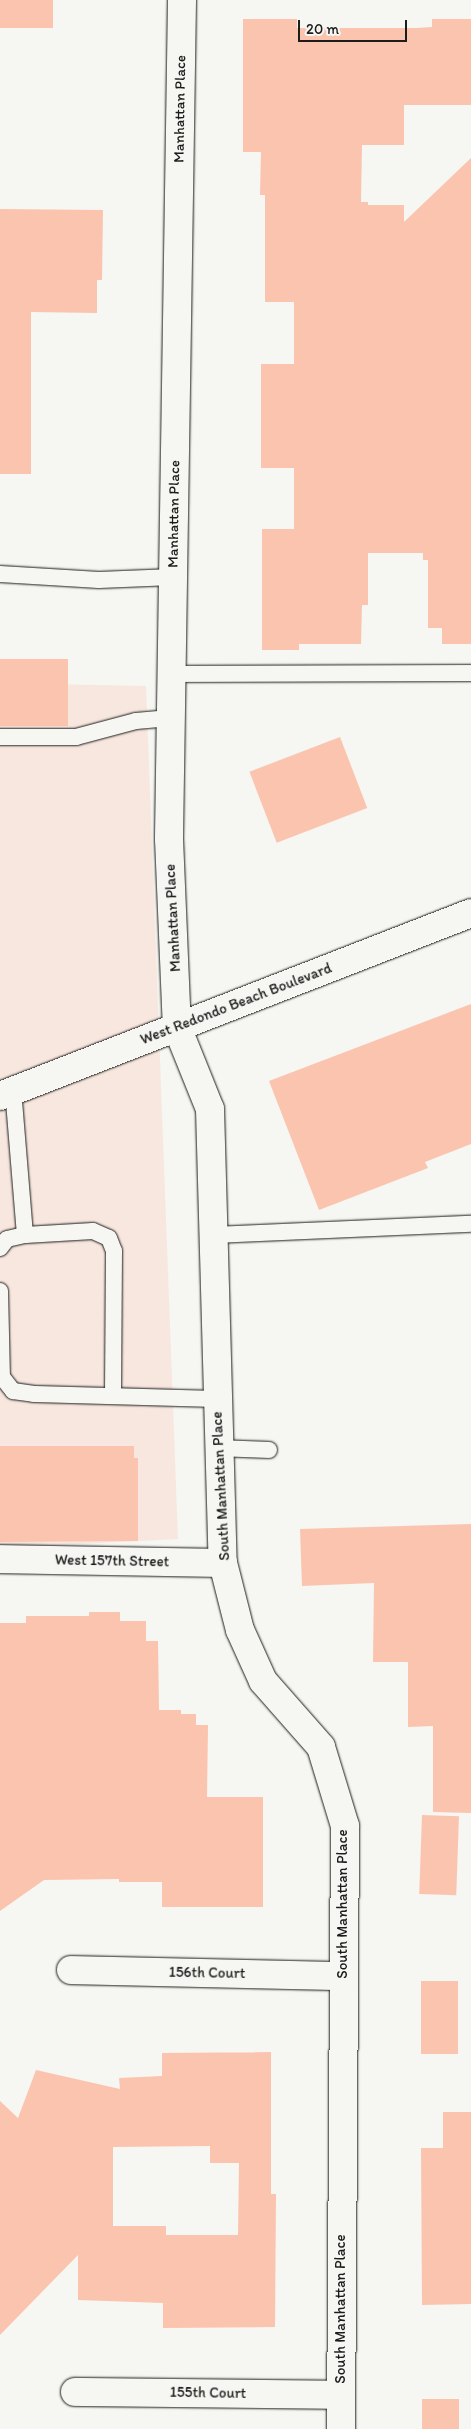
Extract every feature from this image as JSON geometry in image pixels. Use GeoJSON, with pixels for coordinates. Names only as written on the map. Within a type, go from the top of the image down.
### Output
{"type":"FeatureCollection","features":[{"type":"Feature","properties":{"kind":"street","name":"Manhattan Place"},"geometry":{"type":"LineString","coordinates":[[178,1027],[169,839],[182,0]]}},
{"type":"Feature","properties":{"kind":"street","name":"West Redondo Beach Boulevard"},"geometry":{"type":"LineString","coordinates":[[7,1093],[471,913]]}},
{"type":"Feature","properties":{"kind":"street","name":"South Manhattan Place"},"geometry":{"type":"LineString","coordinates":[[178,1027],[210,1109],[218,1448],[223,1563],[240,1630],[263,1680],[321,1747],[344,1826],[341,2429]]}},
{"type":"Feature","properties":{"kind":"street","name":"West 157th Street"},"geometry":{"type":"LineString","coordinates":[[0,1559],[223,1563]]}},
{"type":"Feature","properties":{"kind":"street","name":"156th Court"},"geometry":{"type":"LineString","coordinates":[[71,1970],[342,1976]]}},
{"type":"Feature","properties":{"kind":"street","name":"155th Court"},"geometry":{"type":"LineString","coordinates":[[75,2392],[341,2395]]}},
{"type":"Feature","properties":{"kind":"lane"},"geometry":{"type":"LineString","coordinates":[[0,574],[99,580],[173,577]]}},
{"type":"Feature","properties":{"kind":"lane"},"geometry":{"type":"LineString","coordinates":[[171,674],[471,673]]}},
{"type":"Feature","properties":{"kind":"lane"},"geometry":{"type":"LineString","coordinates":[[0,737],[76,737],[136,721],[170,718]]}},
{"type":"Feature","properties":{"kind":"lane"},"geometry":{"type":"LineString","coordinates":[[7,1093],[25,1234]]}},
{"type":"Feature","properties":{"kind":"lane"},"geometry":{"type":"LineString","coordinates":[[214,1234],[471,1224]]}},
{"type":"Feature","properties":{"kind":"lane"},"geometry":{"type":"LineString","coordinates":[[0,1248],[7,1239],[25,1234],[93,1231],[109,1238],[114,1251],[113,1396]]}},
{"type":"Feature","properties":{"kind":"lane"},"geometry":{"type":"LineString","coordinates":[[0,1291],[2,1377],[13,1391],[217,1399]]}},
{"type":"Feature","properties":{"kind":"lane"},"geometry":{"type":"LineString","coordinates":[[218,1448],[269,1450]]}},
{"type":"Feature","properties":{"kind":"shaded area"},"geometry":{"type":"Polygon","coordinates":[[[0,683],[146,686],[178,1539],[0,1548],[0,683]]]}},
{"type":"Feature","properties":{"kind":"building"},"geometry":{"type":"Polygon","coordinates":[[[0,0],[53,0],[53,28],[0,28],[0,0]]]}},
{"type":"Feature","properties":{"kind":"building"},"geometry":{"type":"Polygon","coordinates":[[[243,19],[297,19],[297,28],[417,28],[432,27],[432,19],[471,19],[471,105],[404,105],[404,145],[362,145],[361,202],[368,202],[368,205],[404,205],[404,222],[471,158],[471,644],[442,644],[442,628],[428,628],[428,560],[423,560],[423,553],[368,553],[368,605],[362,605],[361,644],[299,644],[299,650],[262,650],[262,529],[294,529],[294,468],[261,468],[261,364],[294,364],[294,302],[265,302],[265,195],[260,195],[261,152],[243,152],[243,19]]]}},
{"type":"Feature","properties":{"kind":"building"},"geometry":{"type":"Polygon","coordinates":[[[0,209],[103,210],[102,280],[97,280],[97,313],[31,312],[31,474],[0,474],[0,209]]]}},
{"type":"Feature","properties":{"kind":"building"},"geometry":{"type":"Polygon","coordinates":[[[0,659],[68,659],[68,726],[0,726],[0,659]]]}},
{"type":"Feature","properties":{"kind":"building"},"geometry":{"type":"Polygon","coordinates":[[[340,737],[367,808],[277,843],[249,772],[340,737]]]}},
{"type":"Feature","properties":{"kind":"building"},"geometry":{"type":"Polygon","coordinates":[[[471,1004],[471,1144],[425,1162],[428,1168],[319,1210],[269,1081],[471,1004]]]}},
{"type":"Feature","properties":{"kind":"building"},"geometry":{"type":"Polygon","coordinates":[[[0,1446],[134,1446],[134,1458],[138,1458],[138,1541],[0,1542],[0,1446]]]}},
{"type":"Feature","properties":{"kind":"building"},"geometry":{"type":"Polygon","coordinates":[[[471,1524],[471,1813],[433,1812],[433,1726],[408,1727],[408,1662],[373,1662],[374,1583],[302,1586],[300,1529],[471,1524]]]}},
{"type":"Feature","properties":{"kind":"building"},"geometry":{"type":"Polygon","coordinates":[[[89,1612],[120,1612],[120,1621],[146,1621],[146,1641],[158,1641],[159,1710],[181,1710],[181,1714],[196,1714],[196,1725],[208,1725],[207,1797],[263,1797],[263,1907],[162,1907],[162,1882],[119,1882],[119,1879],[44,1880],[0,1911],[0,1623],[26,1623],[26,1616],[89,1616],[89,1612]]]}},
{"type":"Feature","properties":{"kind":"building"},"geometry":{"type":"Polygon","coordinates":[[[422,1815],[459,1816],[456,1895],[419,1894],[422,1815]]]}},
{"type":"Feature","properties":{"kind":"building"},"geometry":{"type":"Polygon","coordinates":[[[421,1981],[458,1981],[458,2054],[421,2054],[421,1981]]]}},
{"type":"Feature","properties":{"kind":"building"},"geometry":{"type":"Polygon","coordinates":[[[271,2052],[271,2194],[276,2194],[275,2327],[163,2328],[163,2303],[78,2300],[78,2255],[0,2335],[0,2101],[18,2118],[36,2070],[120,2089],[119,2078],[162,2076],[162,2053],[271,2052]],[[210,2146],[113,2147],[113,2226],[166,2226],[166,2235],[238,2235],[239,2163],[210,2163],[210,2146]]]}},
{"type":"Feature","properties":{"kind":"building"},"geometry":{"type":"Polygon","coordinates":[[[443,2112],[471,2112],[471,2304],[422,2305],[421,2148],[443,2148],[443,2112]]]}},
{"type":"Feature","properties":{"kind":"building"},"geometry":{"type":"Polygon","coordinates":[[[422,2399],[459,2399],[459,2429],[422,2429],[422,2399]]]}}]}
